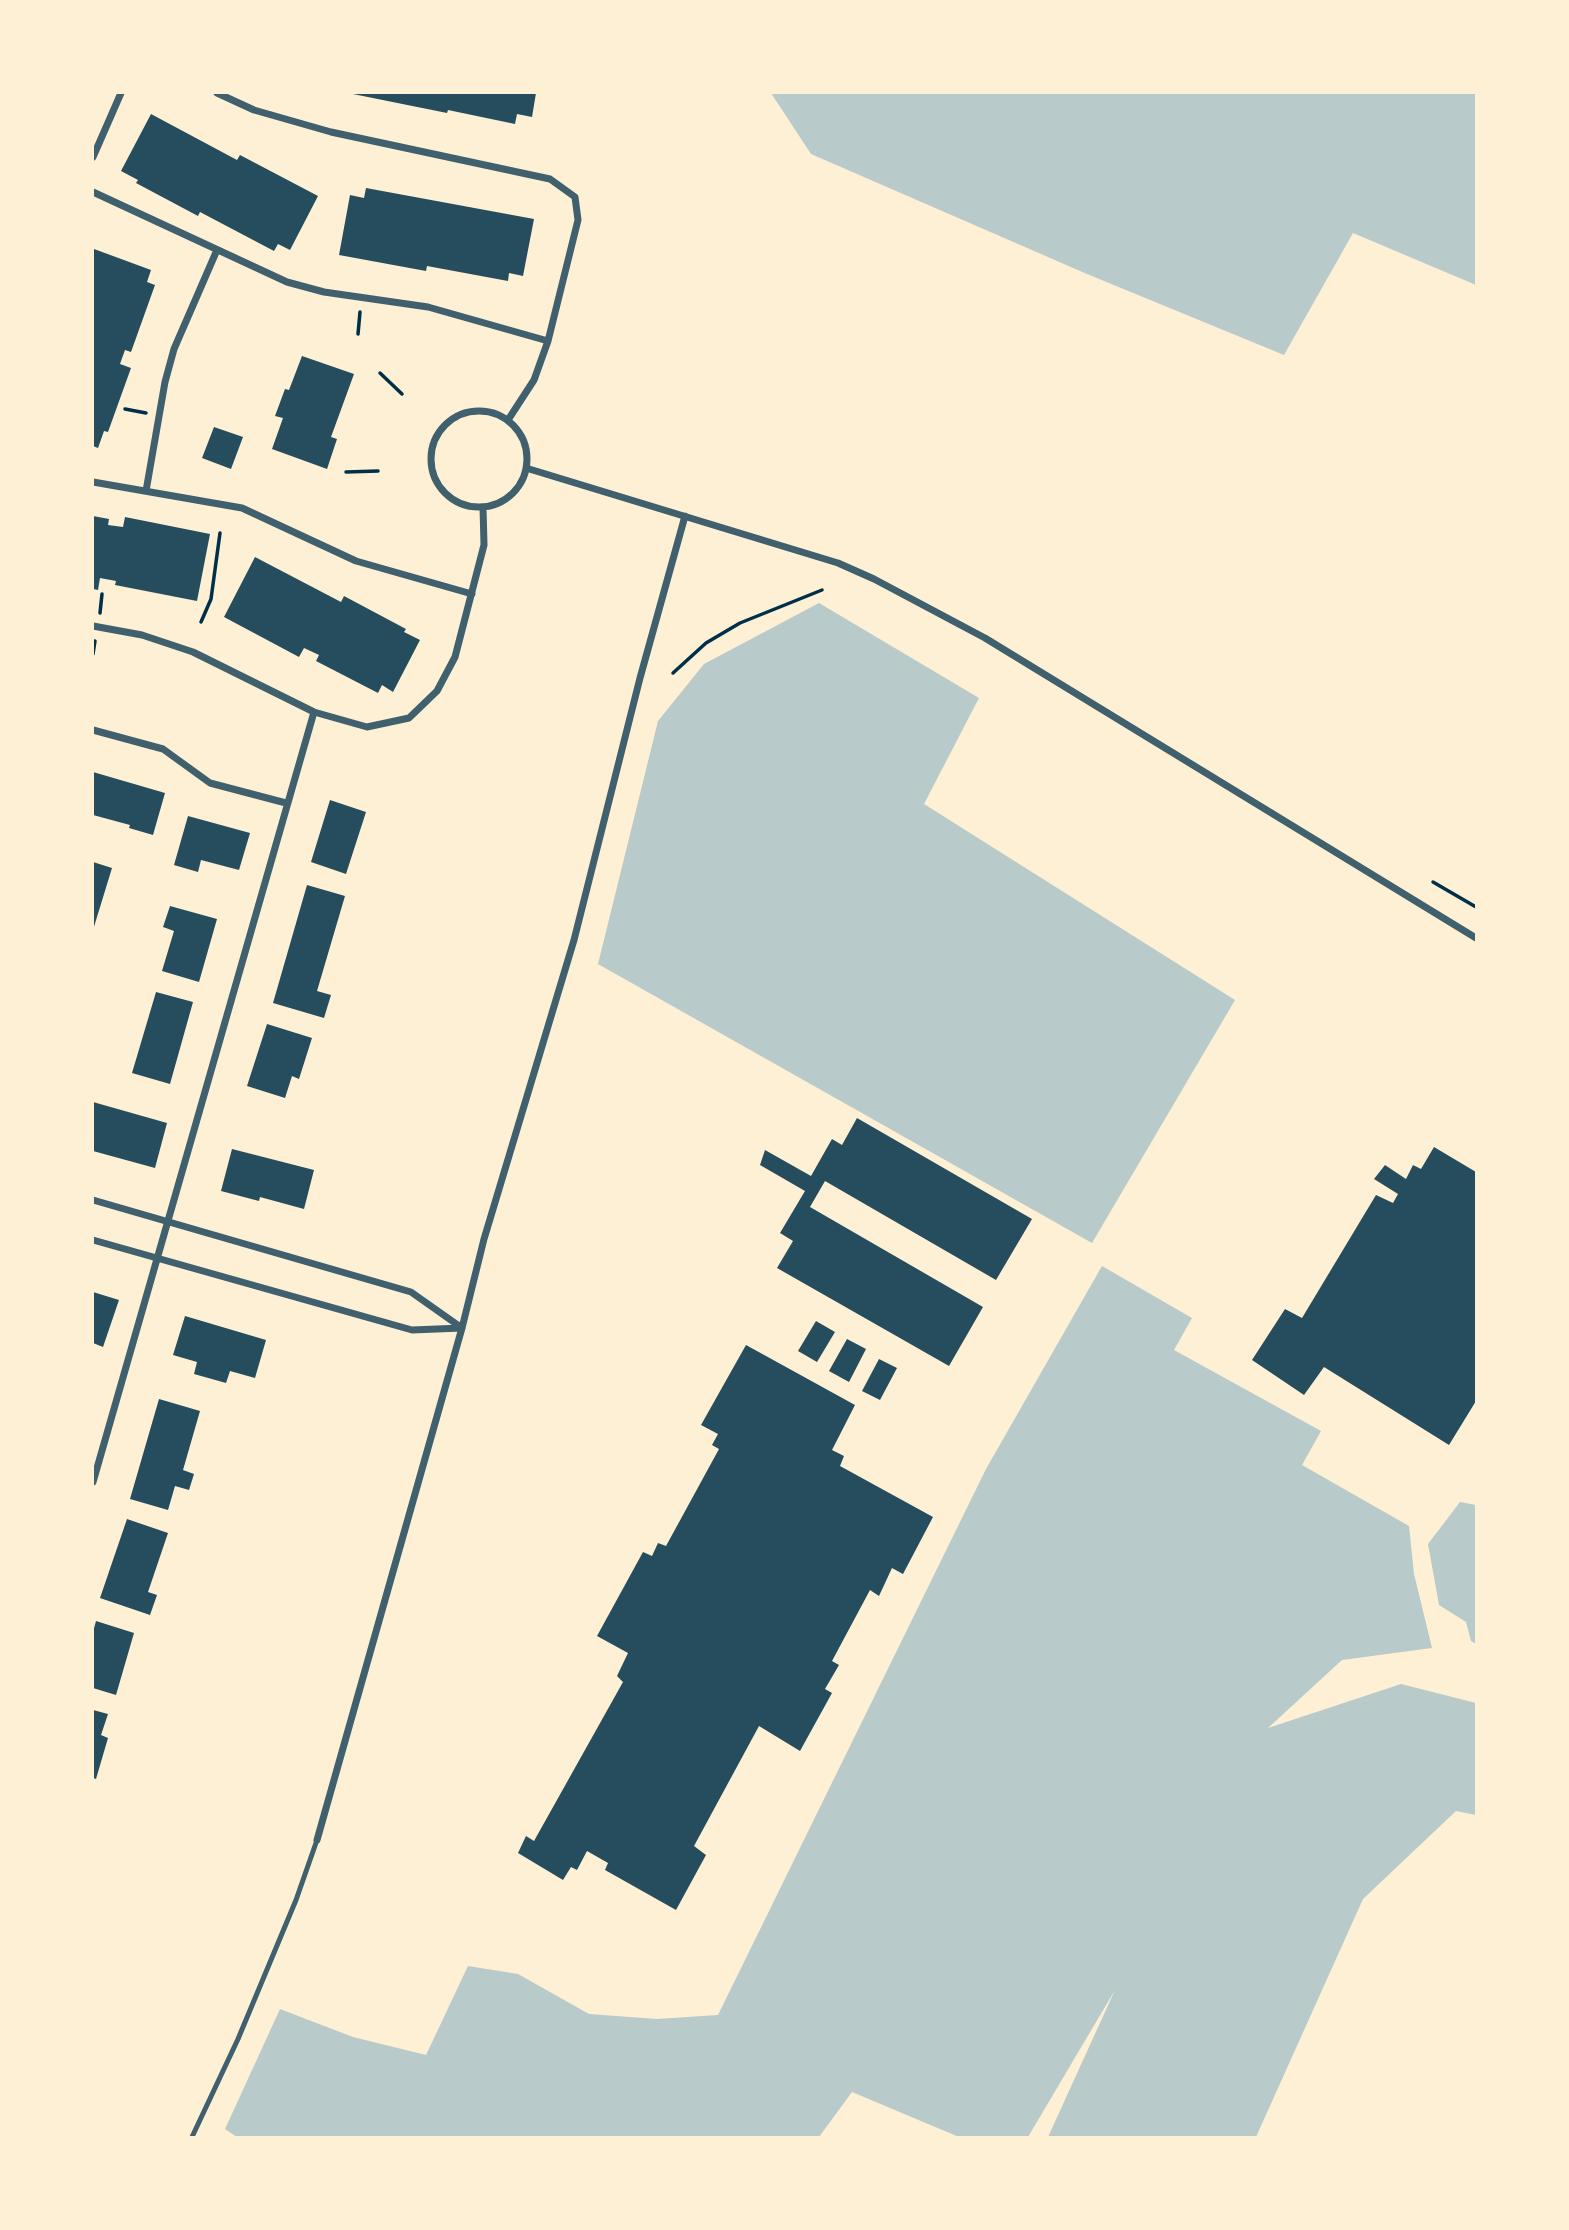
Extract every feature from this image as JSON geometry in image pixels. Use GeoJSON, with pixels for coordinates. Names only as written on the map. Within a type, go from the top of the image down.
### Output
{"type":"FeatureCollection","features":[{"type":"Feature","properties":{"kind":"street"},"geometry":{"type":"LineString","coordinates":[[93,157],[121,93]]}},
{"type":"Feature","properties":{"kind":"street"},"geometry":{"type":"LineString","coordinates":[[217,93],[254,110],[331,132],[550,179],[575,197],[578,220],[548,341],[534,380],[508,420]]}},
{"type":"Feature","properties":{"kind":"street"},"geometry":{"type":"LineString","coordinates":[[93,192],[287,282],[324,292],[428,307],[548,341]]}},
{"type":"Feature","properties":{"kind":"street"},"geometry":{"type":"LineString","coordinates":[[146,491],[165,382],[174,349],[217,250]]}},
{"type":"Feature","properties":{"kind":"street"},"geometry":{"type":"LineString","coordinates":[[486,411],[498,414],[518,430],[527,455],[526,468],[521,483],[511,495],[498,503],[483,507],[460,503],[442,489],[434,476],[432,446],[438,433],[448,422],[461,414],[486,411]]}},
{"type":"Feature","properties":{"kind":"street"},"geometry":{"type":"LineString","coordinates":[[526,468],[838,563],[874,579],[985,638],[1476,938]]}},
{"type":"Feature","properties":{"kind":"street"},"geometry":{"type":"LineString","coordinates":[[93,482],[242,508],[356,561],[472,594]]}},
{"type":"Feature","properties":{"kind":"street"},"geometry":{"type":"LineString","coordinates":[[93,626],[142,635],[193,652],[314,712],[367,727],[409,718],[437,691],[455,657],[484,545],[483,507]]}},
{"type":"Feature","properties":{"kind":"street"},"geometry":{"type":"LineString","coordinates":[[317,1840],[462,1328],[484,1239],[574,940],[640,678],[685,516]]}},
{"type":"Feature","properties":{"kind":"street"},"geometry":{"type":"LineString","coordinates":[[93,1482],[314,712]]}},
{"type":"Feature","properties":{"kind":"street"},"geometry":{"type":"LineString","coordinates":[[93,730],[163,749],[210,783],[286,803]]}},
{"type":"Feature","properties":{"kind":"street"},"geometry":{"type":"LineString","coordinates":[[93,1200],[411,1292],[462,1328]]}},
{"type":"Feature","properties":{"kind":"street"},"geometry":{"type":"LineString","coordinates":[[93,1240],[412,1330],[462,1328]]}},
{"type":"Feature","properties":{"kind":"lane"},"geometry":{"type":"LineString","coordinates":[[192,2137],[238,2039],[296,1900],[317,1840]]}},
{"type":"Feature","properties":{"kind":"path"},"geometry":{"type":"LineString","coordinates":[[358,334],[362,297]]}},
{"type":"Feature","properties":{"kind":"path"},"geometry":{"type":"LineString","coordinates":[[380,373],[402,394]]}},
{"type":"Feature","properties":{"kind":"path"},"geometry":{"type":"LineString","coordinates":[[125,409],[159,416]]}},
{"type":"Feature","properties":{"kind":"path"},"geometry":{"type":"LineString","coordinates":[[346,472],[378,471]]}},
{"type":"Feature","properties":{"kind":"path"},"geometry":{"type":"LineString","coordinates":[[201,622],[211,599],[220,533]]}},
{"type":"Feature","properties":{"kind":"path"},"geometry":{"type":"LineString","coordinates":[[673,673],[706,643],[740,622],[822,590]]}},
{"type":"Feature","properties":{"kind":"path"},"geometry":{"type":"LineString","coordinates":[[1433,882],[1476,907]]}},
{"type":"Feature","properties":{"kind":"shaded area"},"geometry":{"type":"Polygon","coordinates":[[[771,93],[1476,93],[1476,285],[1353,233],[1284,355],[1087,274],[811,154],[771,93]]]}},
{"type":"Feature","properties":{"kind":"shaded area"},"geometry":{"type":"Polygon","coordinates":[[[819,603],[979,698],[924,804],[1235,1000],[1092,1243],[598,964],[658,721],[704,664],[819,603]]]}},
{"type":"Feature","properties":{"kind":"shaded area"},"geometry":{"type":"Polygon","coordinates":[[[1102,1266],[1192,1318],[1174,1350],[1321,1431],[1302,1465],[1409,1526],[1414,1574],[1432,1648],[1342,1660],[1268,1728],[1401,1684],[1476,1703],[1476,1815],[1456,1811],[1363,1899],[1256,2137],[1048,2137],[1115,1990],[1028,2137],[959,2137],[852,2092],[819,2137],[237,2137],[225,2129],[280,2009],[353,2037],[426,2055],[468,1966],[518,1974],[589,2014],[657,2019],[718,2015],[986,1469],[1102,1266]]]}},
{"type":"Feature","properties":{"kind":"shaded area"},"geometry":{"type":"Polygon","coordinates":[[[1460,1502],[1476,1505],[1476,1644],[1471,1641],[1466,1622],[1439,1605],[1428,1544],[1460,1502]]]}},
{"type":"Feature","properties":{"kind":"building"},"geometry":{"type":"Polygon","coordinates":[[[348,93],[536,93],[532,117],[517,114],[515,124],[348,93]]]}},
{"type":"Feature","properties":{"kind":"building"},"geometry":{"type":"Polygon","coordinates":[[[151,114],[237,160],[240,155],[318,196],[290,250],[278,244],[274,251],[200,212],[198,216],[136,183],[138,180],[121,171],[151,114]]]}},
{"type":"Feature","properties":{"kind":"building"},"geometry":{"type":"Polygon","coordinates":[[[366,188],[534,219],[523,276],[509,273],[508,281],[427,266],[426,271],[339,255],[350,195],[364,198],[366,188]]]}},
{"type":"Feature","properties":{"kind":"building"},"geometry":{"type":"Polygon","coordinates":[[[94,249],[151,270],[147,282],[155,285],[131,352],[125,350],[120,364],[131,368],[108,432],[104,431],[98,448],[93,446],[94,249]]]}},
{"type":"Feature","properties":{"kind":"building"},"geometry":{"type":"Polygon","coordinates":[[[302,356],[354,374],[331,437],[337,439],[327,469],[272,449],[283,418],[275,416],[302,356]]]}},
{"type":"Feature","properties":{"kind":"building"},"geometry":{"type":"Polygon","coordinates":[[[214,427],[243,437],[231,469],[202,458],[214,427]]]}},
{"type":"Feature","properties":{"kind":"building"},"geometry":{"type":"Polygon","coordinates":[[[93,516],[109,519],[108,525],[123,527],[125,517],[210,534],[197,601],[115,585],[116,581],[100,578],[98,590],[93,589],[93,516]]]}},
{"type":"Feature","properties":{"kind":"building"},"geometry":{"type":"Polygon","coordinates":[[[255,557],[341,602],[344,596],[406,629],[404,632],[420,640],[393,692],[382,685],[378,693],[316,661],[319,655],[304,648],[299,657],[224,617],[255,557]]]}},
{"type":"Feature","properties":{"kind":"building"},"geometry":{"type":"Polygon","coordinates":[[[93,772],[165,793],[153,835],[129,828],[130,825],[93,815],[93,772]]]}},
{"type":"Feature","properties":{"kind":"building"},"geometry":{"type":"Polygon","coordinates":[[[330,800],[366,812],[346,874],[311,862],[330,800]]]}},
{"type":"Feature","properties":{"kind":"building"},"geometry":{"type":"Polygon","coordinates":[[[188,816],[250,833],[239,870],[201,860],[198,872],[174,865],[188,816]]]}},
{"type":"Feature","properties":{"kind":"building"},"geometry":{"type":"Polygon","coordinates":[[[93,862],[112,868],[93,930],[93,862]]]}},
{"type":"Feature","properties":{"kind":"building"},"geometry":{"type":"Polygon","coordinates":[[[307,885],[345,896],[317,991],[331,995],[324,1018],[273,1003],[307,885]]]}},
{"type":"Feature","properties":{"kind":"building"},"geometry":{"type":"Polygon","coordinates":[[[170,906],[217,919],[199,982],[162,971],[174,931],[163,927],[170,906]]]}},
{"type":"Feature","properties":{"kind":"building"},"geometry":{"type":"Polygon","coordinates":[[[156,992],[193,1002],[170,1084],[132,1073],[156,992]]]}},
{"type":"Feature","properties":{"kind":"building"},"geometry":{"type":"Polygon","coordinates":[[[267,1024],[312,1038],[299,1079],[292,1076],[285,1098],[247,1086],[267,1024]]]}},
{"type":"Feature","properties":{"kind":"building"},"geometry":{"type":"Polygon","coordinates":[[[93,1102],[167,1123],[155,1168],[93,1151],[93,1102]]]}},
{"type":"Feature","properties":{"kind":"building"},"geometry":{"type":"Polygon","coordinates":[[[857,1118],[1032,1219],[996,1280],[825,1181],[810,1207],[983,1307],[949,1366],[777,1268],[793,1241],[780,1233],[805,1191],[760,1165],[765,1150],[811,1176],[832,1139],[842,1145],[857,1118]]]}},
{"type":"Feature","properties":{"kind":"building"},"geometry":{"type":"Polygon","coordinates":[[[1434,1147],[1476,1172],[1476,1401],[1449,1445],[1324,1367],[1304,1395],[1252,1360],[1285,1309],[1302,1318],[1376,1195],[1393,1203],[1398,1194],[1374,1179],[1385,1165],[1406,1179],[1413,1165],[1421,1169],[1434,1147]]]}},
{"type":"Feature","properties":{"kind":"building"},"geometry":{"type":"Polygon","coordinates":[[[232,1149],[314,1170],[304,1209],[260,1197],[259,1201],[221,1191],[232,1149]]]}},
{"type":"Feature","properties":{"kind":"building"},"geometry":{"type":"Polygon","coordinates":[[[93,1292],[119,1300],[103,1347],[93,1343],[93,1292]]]}},
{"type":"Feature","properties":{"kind":"building"},"geometry":{"type":"Polygon","coordinates":[[[185,1316],[266,1340],[255,1378],[230,1371],[226,1383],[194,1374],[197,1362],[173,1355],[185,1316]]]}},
{"type":"Feature","properties":{"kind":"building"},"geometry":{"type":"Polygon","coordinates":[[[816,1321],[835,1332],[817,1362],[798,1351],[816,1321]]]}},
{"type":"Feature","properties":{"kind":"building"},"geometry":{"type":"Polygon","coordinates":[[[847,1339],[866,1349],[849,1382],[829,1371],[847,1339]]]}},
{"type":"Feature","properties":{"kind":"building"},"geometry":{"type":"Polygon","coordinates":[[[746,1345],[855,1405],[832,1450],[844,1456],[840,1466],[933,1517],[903,1574],[892,1568],[879,1596],[870,1590],[832,1661],[839,1665],[825,1689],[832,1693],[800,1751],[759,1726],[694,1846],[706,1855],[676,1910],[605,1870],[608,1863],[587,1851],[577,1870],[571,1867],[563,1880],[518,1853],[526,1836],[534,1841],[623,1682],[617,1676],[628,1653],[597,1636],[643,1552],[652,1556],[658,1543],[666,1546],[719,1449],[712,1445],[718,1434],[701,1425],[746,1345]]]}},
{"type":"Feature","properties":{"kind":"building"},"geometry":{"type":"Polygon","coordinates":[[[879,1359],[897,1368],[880,1400],[862,1391],[879,1359]]]}},
{"type":"Feature","properties":{"kind":"building"},"geometry":{"type":"Polygon","coordinates":[[[159,1399],[200,1411],[183,1470],[194,1474],[189,1490],[175,1486],[168,1510],[130,1499],[159,1399]]]}},
{"type":"Feature","properties":{"kind":"building"},"geometry":{"type":"Polygon","coordinates":[[[127,1519],[168,1533],[148,1592],[157,1595],[150,1615],[100,1598],[127,1519]]]}},
{"type":"Feature","properties":{"kind":"building"},"geometry":{"type":"Polygon","coordinates":[[[96,1621],[134,1633],[116,1695],[93,1688],[93,1632],[96,1621]]]}},
{"type":"Feature","properties":{"kind":"building"},"geometry":{"type":"Polygon","coordinates":[[[93,1710],[108,1714],[101,1735],[108,1738],[96,1779],[93,1778],[93,1710]]]}}]}
